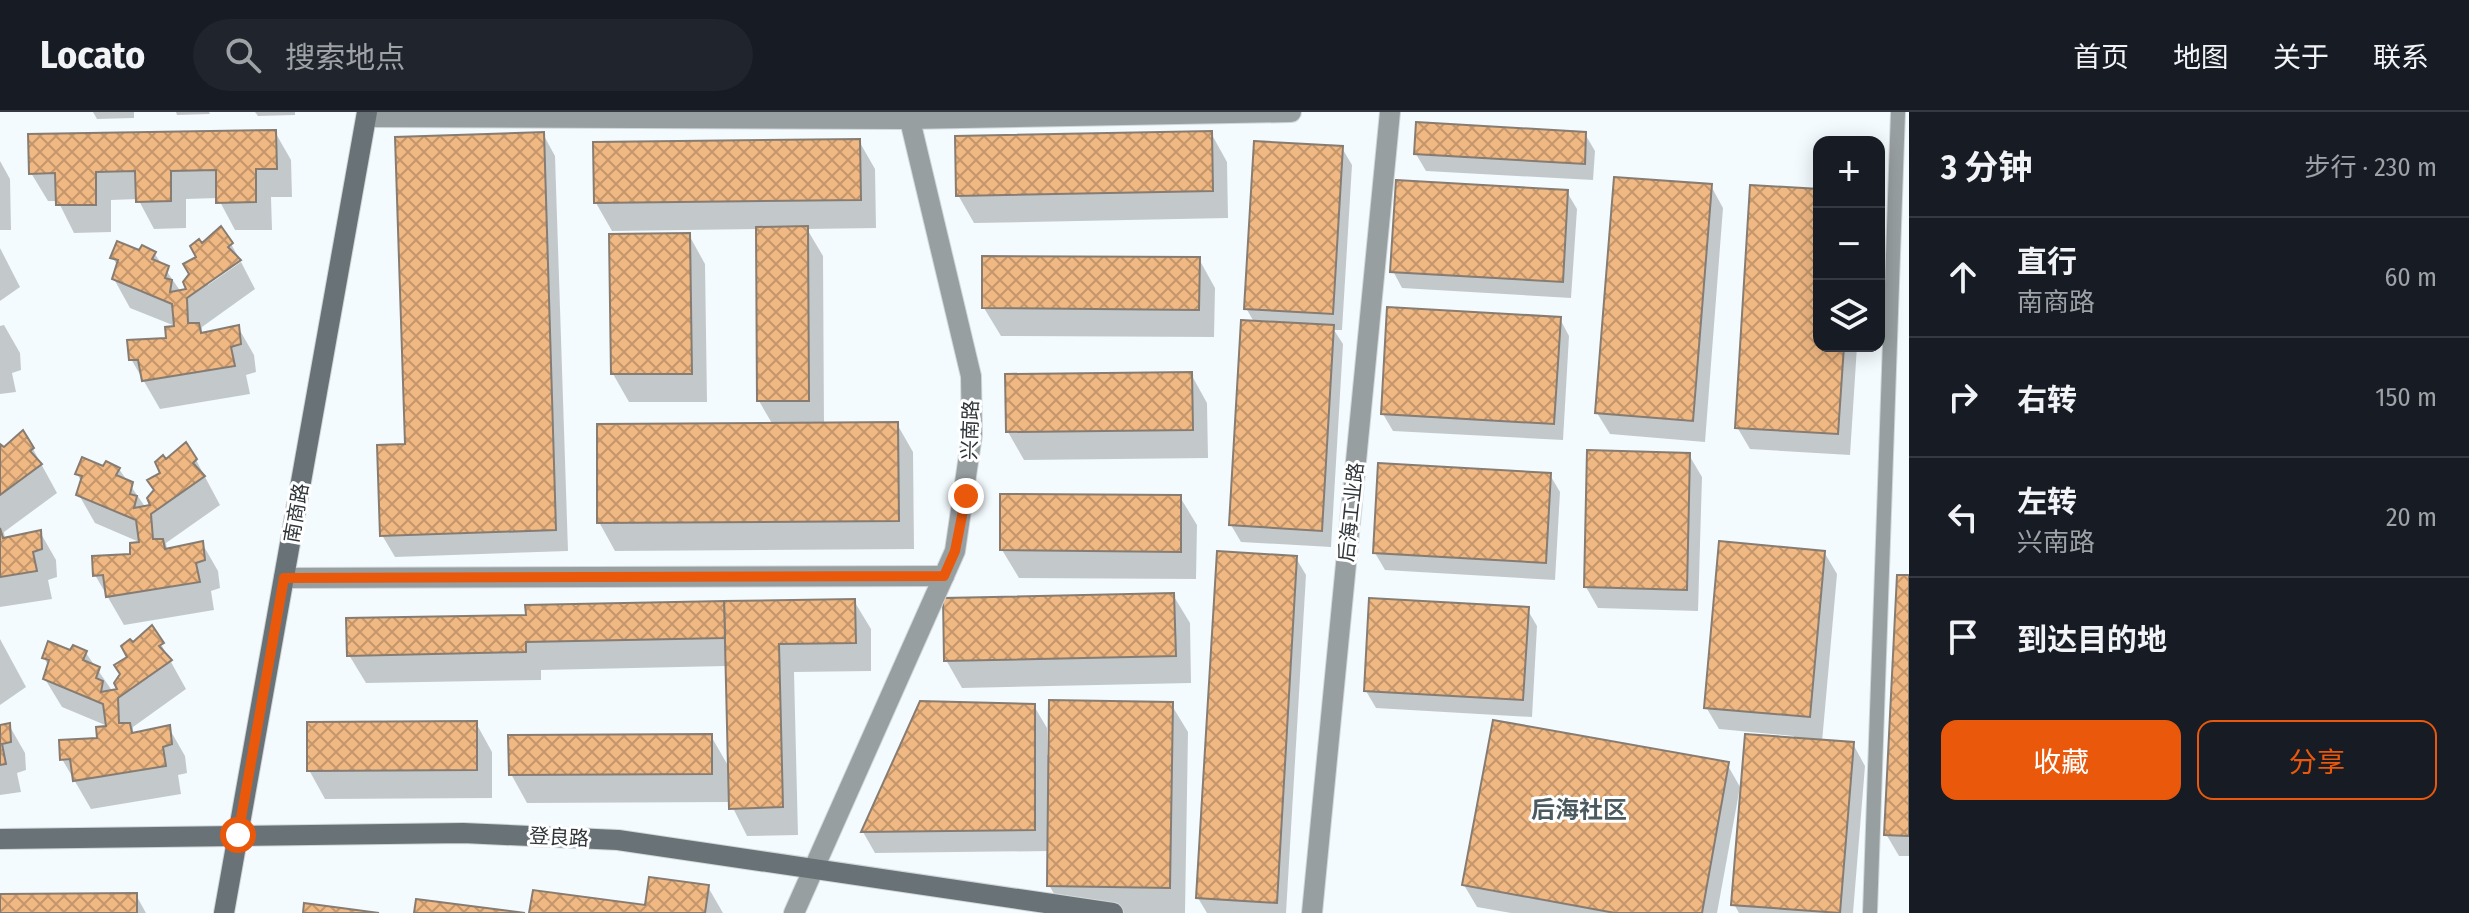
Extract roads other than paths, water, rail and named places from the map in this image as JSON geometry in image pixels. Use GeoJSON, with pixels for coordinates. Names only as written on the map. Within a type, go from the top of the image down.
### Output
{"type":"FeatureCollection","features":[{"type":"Feature","properties":{"kind":"street"},"geometry":{"type":"LineString","coordinates":[[367,115],[1291,112]]}},
{"type":"Feature","properties":{"kind":"street","name":"后海工业路"},"geometry":{"type":"LineString","coordinates":[[1312,913],[1390,112]]}},
{"type":"Feature","properties":{"kind":"street","name":"南商路"},"geometry":{"type":"LineString","coordinates":[[224,913],[367,115]]}},
{"type":"Feature","properties":{"kind":"street","name":"兴南路"},"geometry":{"type":"LineString","coordinates":[[794,913],[955,551],[966,496],[972,435],[971,376],[908,115]]}},
{"type":"Feature","properties":{"kind":"street"},"geometry":{"type":"LineString","coordinates":[[284,578],[944,576]]}},
{"type":"Feature","properties":{"kind":"street","name":"登良路"},"geometry":{"type":"LineString","coordinates":[[0,839],[463,833],[618,840],[1113,913]]}},
{"type":"Feature","properties":{"kind":"lane"},"geometry":{"type":"LineString","coordinates":[[1870,913],[1898,112]]}},
{"type":"Feature","properties":{"kind":"district","name":"后海社区"},"geometry":{"type":"Point","coordinates":[1579,810]}}]}
